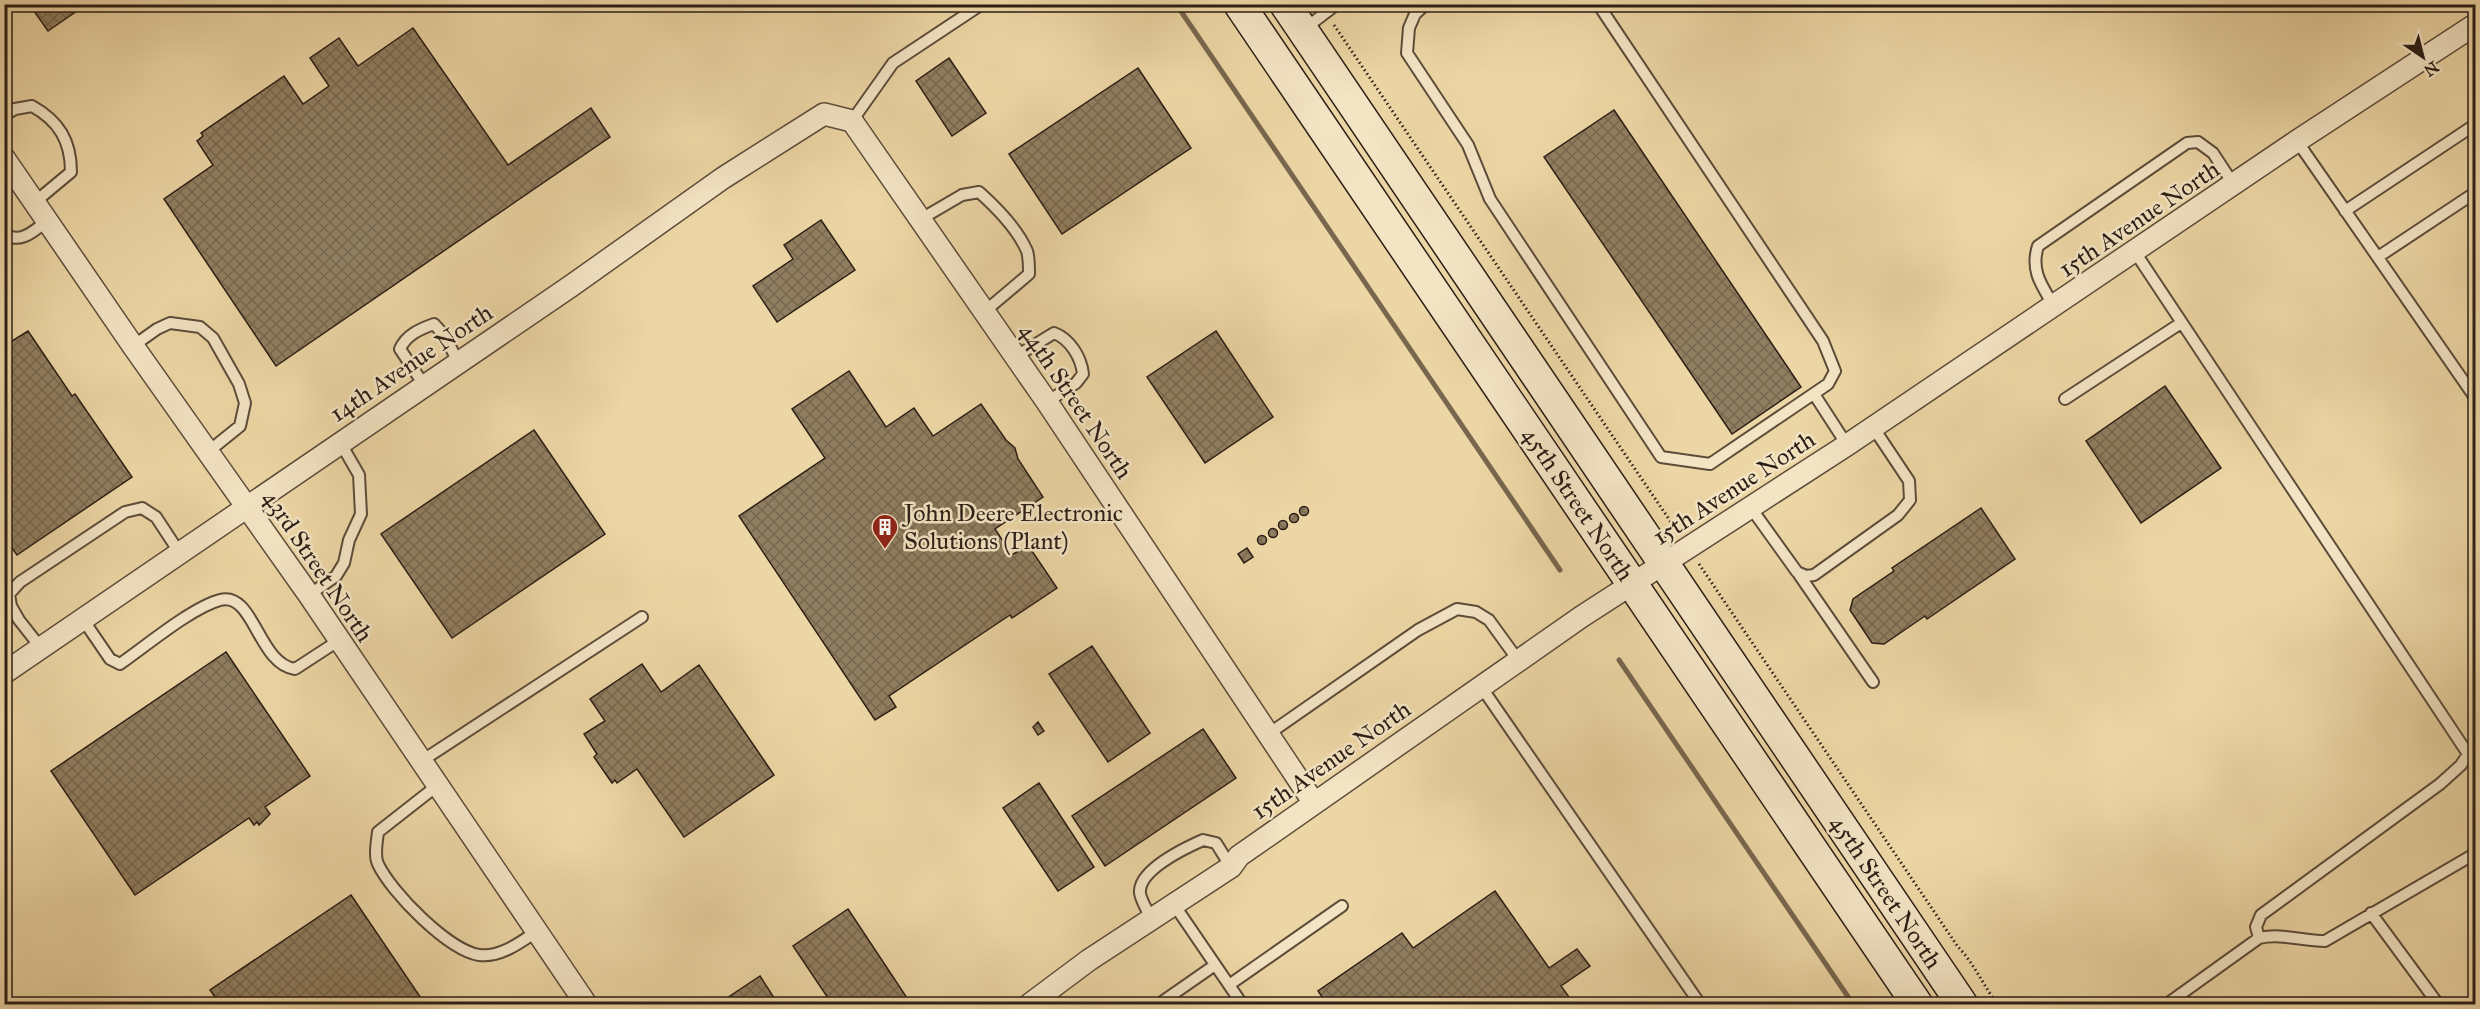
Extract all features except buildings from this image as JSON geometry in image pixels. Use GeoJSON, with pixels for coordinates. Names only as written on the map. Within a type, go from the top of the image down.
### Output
{"type":"FeatureCollection","features":[{"type":"Feature","properties":{"kind":"main road","name":"45th Street North"},"geometry":{"type":"LineString","coordinates":[[1239,4],[1917,1005]]}},
{"type":"Feature","properties":{"kind":"main road","name":"45th Street North"},"geometry":{"type":"LineString","coordinates":[[1285,4],[1315,22],[1677,556],[1962,1005]]}},
{"type":"Feature","properties":{"kind":"street","name":"15th Avenue North"},"geometry":{"type":"LineString","coordinates":[[1030,1005],[1089,960],[1231,867],[1239,856],[1480,685],[1873,428],[2297,141],[2475,24]]}},
{"type":"Feature","properties":{"kind":"street","name":"14th Avenue North"},"geometry":{"type":"LineString","coordinates":[[8,665],[41,648],[723,178],[824,114],[852,121]]}},
{"type":"Feature","properties":{"kind":"street","name":"44th Street North"},"geometry":{"type":"LineString","coordinates":[[852,121],[1047,402],[1314,803]]}},
{"type":"Feature","properties":{"kind":"street","name":"43rd Street North"},"geometry":{"type":"LineString","coordinates":[[4,158],[133,346],[309,595],[586,1005]]}},
{"type":"Feature","properties":{"kind":"lane"},"geometry":{"type":"LineString","coordinates":[[852,121],[893,63],[982,4]]}},
{"type":"Feature","properties":{"kind":"lane"},"geometry":{"type":"LineString","coordinates":[[1315,22],[1337,4]]}},
{"type":"Feature","properties":{"kind":"lane"},"geometry":{"type":"LineString","coordinates":[[1426,4],[1415,14],[1408,28],[1407,53],[1468,145],[1490,199],[1661,457],[1710,464],[1828,384],[1835,371],[1823,341],[1598,4]]}},
{"type":"Feature","properties":{"kind":"lane"},"geometry":{"type":"LineString","coordinates":[[4,115],[15,109],[32,106],[47,114],[61,128],[71,157],[70,172],[35,202]]}},
{"type":"Feature","properties":{"kind":"lane"},"geometry":{"type":"LineString","coordinates":[[2345,211],[2475,124]]}},
{"type":"Feature","properties":{"kind":"lane"},"geometry":{"type":"LineString","coordinates":[[2297,141],[2475,399]]}},
{"type":"Feature","properties":{"kind":"lane"},"geometry":{"type":"LineString","coordinates":[[2054,306],[2037,278],[2034,266],[2038,246],[2187,143],[2198,142],[2213,153],[2234,185]]}},
{"type":"Feature","properties":{"kind":"lane"},"geometry":{"type":"LineString","coordinates":[[921,219],[962,195],[979,192],[997,207],[1016,233],[1028,252],[1029,274],[984,312]]}},
{"type":"Feature","properties":{"kind":"lane"},"geometry":{"type":"LineString","coordinates":[[2378,257],[2475,192]]}},
{"type":"Feature","properties":{"kind":"lane"},"geometry":{"type":"LineString","coordinates":[[4,234],[10,238],[23,238],[48,220]]}},
{"type":"Feature","properties":{"kind":"lane"},"geometry":{"type":"LineString","coordinates":[[2135,252],[2468,754],[2461,765],[2440,784],[2261,915],[2256,927],[2259,938]]}},
{"type":"Feature","properties":{"kind":"lane"},"geometry":{"type":"LineString","coordinates":[[133,346],[170,323],[201,327],[213,338],[239,384],[245,403],[240,426],[209,452]]}},
{"type":"Feature","properties":{"kind":"lane"},"geometry":{"type":"LineString","coordinates":[[2065,399],[2181,323]]}},
{"type":"Feature","properties":{"kind":"lane"},"geometry":{"type":"LineString","coordinates":[[424,385],[400,350],[404,341],[412,335],[434,324],[445,336],[458,362]]}},
{"type":"Feature","properties":{"kind":"lane"},"geometry":{"type":"LineString","coordinates":[[1015,357],[1054,333],[1065,337],[1082,362],[1083,374],[1076,383],[1047,402]]}},
{"type":"Feature","properties":{"kind":"lane"},"geometry":{"type":"LineString","coordinates":[[1814,394],[1847,445]]}},
{"type":"Feature","properties":{"kind":"lane"},"geometry":{"type":"LineString","coordinates":[[1797,573],[1806,576],[1814,575],[1898,515],[1910,500],[1909,481],[1873,428]]}},
{"type":"Feature","properties":{"kind":"lane"},"geometry":{"type":"LineString","coordinates":[[309,595],[336,576],[344,563],[349,540],[361,514],[359,475],[340,442]]}},
{"type":"Feature","properties":{"kind":"lane"},"geometry":{"type":"LineString","coordinates":[[41,648],[11,606],[9,594],[20,582],[125,512],[142,508],[156,517],[179,552]]}},
{"type":"Feature","properties":{"kind":"lane"},"geometry":{"type":"LineString","coordinates":[[1751,508],[1873,682]]}},
{"type":"Feature","properties":{"kind":"lane"},"geometry":{"type":"LineString","coordinates":[[82,618],[110,659],[120,664],[196,612],[221,600],[233,600],[242,606],[273,658],[286,668],[296,669],[338,641]]}},
{"type":"Feature","properties":{"kind":"lane"},"geometry":{"type":"LineString","coordinates":[[1267,735],[1418,630],[1457,609],[1476,612],[1490,620],[1518,660]]}},
{"type":"Feature","properties":{"kind":"lane"},"geometry":{"type":"LineString","coordinates":[[420,762],[642,617]]}},
{"type":"Feature","properties":{"kind":"lane"},"geometry":{"type":"LineString","coordinates":[[1480,685],[1700,1005]]}},
{"type":"Feature","properties":{"kind":"lane"},"geometry":{"type":"LineString","coordinates":[[438,785],[378,832],[377,862],[387,878],[441,935],[480,955],[508,950],[537,931]]}},
{"type":"Feature","properties":{"kind":"lane"},"geometry":{"type":"LineString","coordinates":[[1151,919],[1140,895],[1141,885],[1145,876],[1158,865],[1203,840],[1216,843],[1231,867]]}},
{"type":"Feature","properties":{"kind":"lane"},"geometry":{"type":"LineString","coordinates":[[2167,1005],[2259,938],[2277,934],[2308,941],[2325,941],[2475,853]]}},
{"type":"Feature","properties":{"kind":"lane"},"geometry":{"type":"LineString","coordinates":[[1173,903],[1242,1005]]}},
{"type":"Feature","properties":{"kind":"lane"},"geometry":{"type":"LineString","coordinates":[[1229,985],[1342,906]]}},
{"type":"Feature","properties":{"kind":"lane"},"geometry":{"type":"LineString","coordinates":[[2371,913],[2438,1005]]}},
{"type":"Feature","properties":{"kind":"lane"},"geometry":{"type":"LineString","coordinates":[[1159,1005],[1215,965]]}},
{"type":"Feature","properties":{"kind":"path"},"geometry":{"type":"LineString","coordinates":[[1315,22],[1677,556],[1958,947],[1968,957],[1972,969],[1997,1005]]}},
{"type":"Feature","properties":{"kind":"waterway"},"geometry":{"type":"LineString","coordinates":[[1176,4],[1560,570]]}},
{"type":"Feature","properties":{"kind":"waterway"},"geometry":{"type":"LineString","coordinates":[[1619,660],[1853,1004]]}},
{"type":"Feature","properties":{"kind":"railway"},"geometry":{"type":"LineString","coordinates":[[547,1004],[551,1001]]}},
{"type":"Feature","properties":{"kind":"place","name":"John Deere Electronic Solutions (Plant)"},"geometry":{"type":"Point","coordinates":[885,550]}}]}
